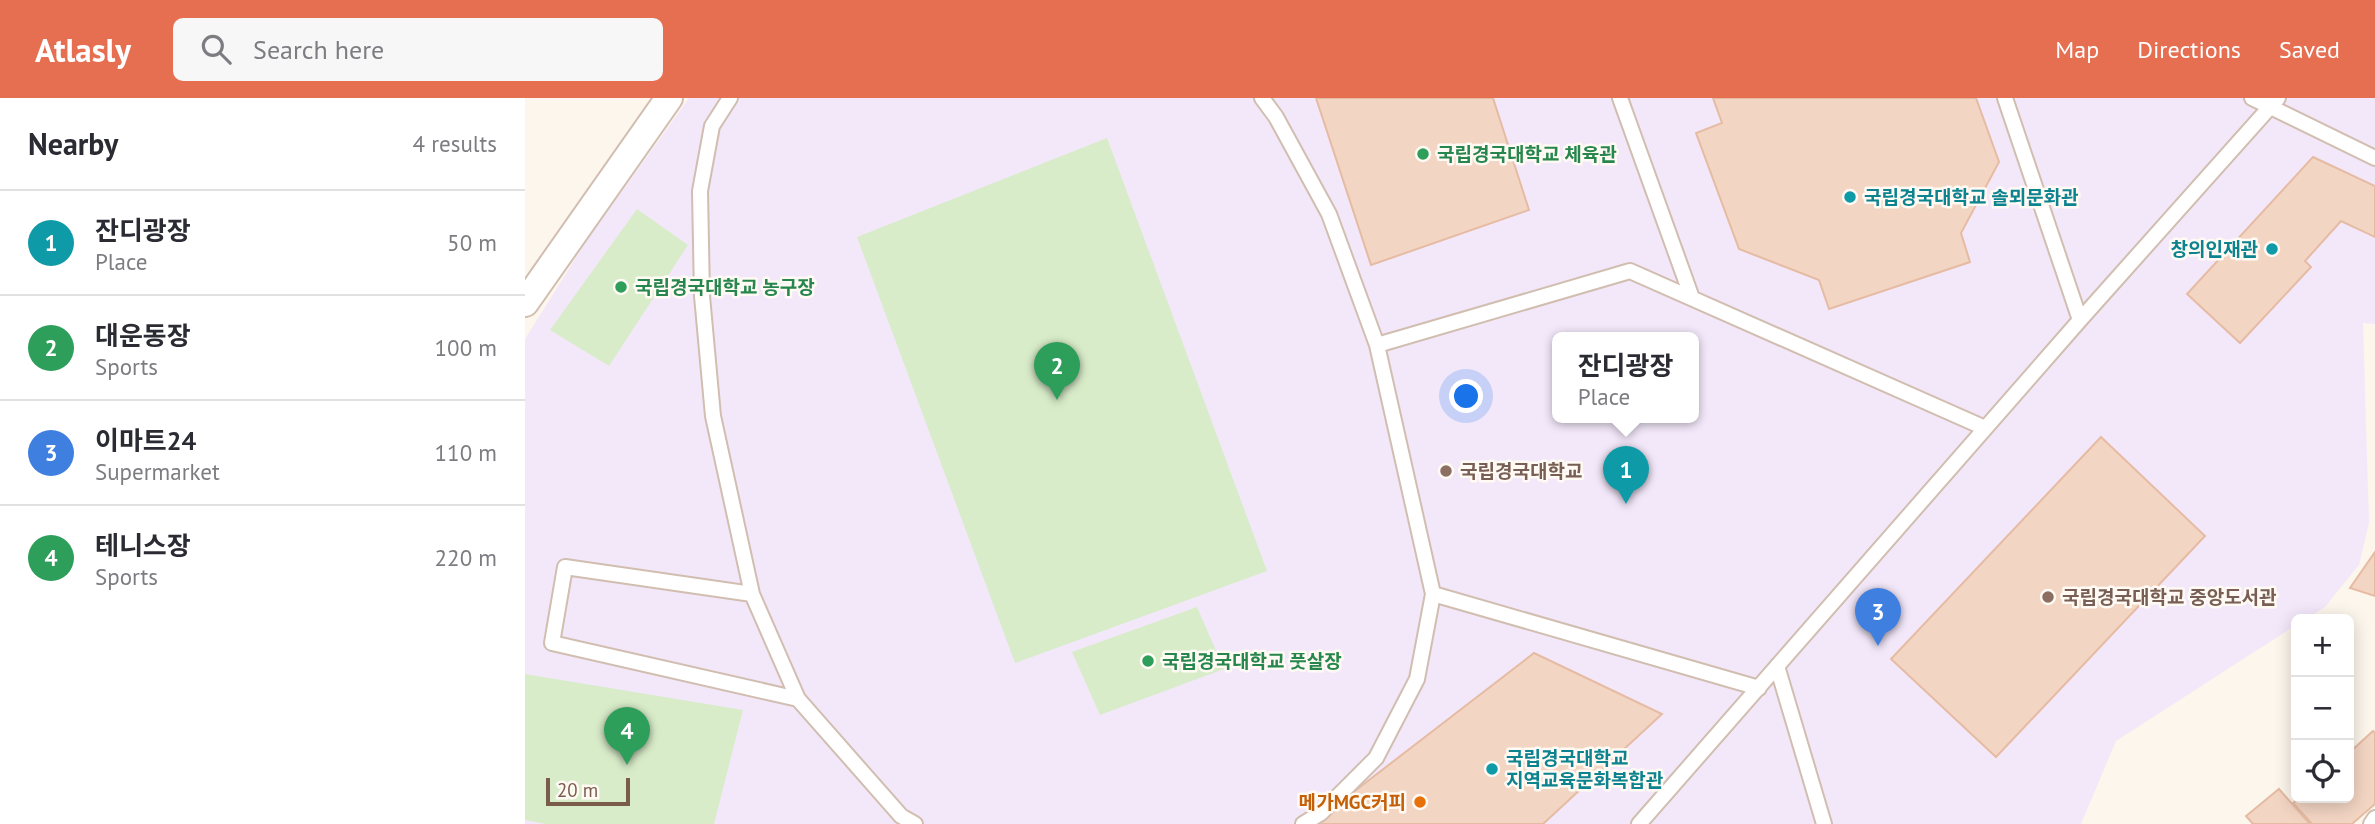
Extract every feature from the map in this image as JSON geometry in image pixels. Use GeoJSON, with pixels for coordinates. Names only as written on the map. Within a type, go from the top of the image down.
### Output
{"type":"FeatureCollection","features":[{"type":"Feature","properties":{"kind":"street"},"geometry":{"type":"LineString","coordinates":[[525,303],[669,98]]}},
{"type":"Feature","properties":{"kind":"lane"},"geometry":{"type":"LineString","coordinates":[[730,98],[712,126],[700,191],[702,296],[713,416],[752,594],[797,699],[901,816],[915,824]]}},
{"type":"Feature","properties":{"kind":"lane"},"geometry":{"type":"LineString","coordinates":[[1262,98],[1276,117],[1329,214],[1377,345],[1433,594],[1417,679],[1376,758],[1321,813],[1303,824]]}},
{"type":"Feature","properties":{"kind":"lane"},"geometry":{"type":"LineString","coordinates":[[1620,98],[1692,298]]}},
{"type":"Feature","properties":{"kind":"lane"},"geometry":{"type":"LineString","coordinates":[[2005,98],[2080,320]]}},
{"type":"Feature","properties":{"kind":"lane"},"geometry":{"type":"LineString","coordinates":[[2252,98],[2274,102],[2375,158]]}},
{"type":"Feature","properties":{"kind":"lane"},"geometry":{"type":"LineString","coordinates":[[1639,824],[2274,102]]}},
{"type":"Feature","properties":{"kind":"lane"},"geometry":{"type":"LineString","coordinates":[[1377,345],[1630,271],[1985,428]]}},
{"type":"Feature","properties":{"kind":"lane"},"geometry":{"type":"LineString","coordinates":[[752,594],[565,567],[552,643],[797,699]]}},
{"type":"Feature","properties":{"kind":"lane"},"geometry":{"type":"LineString","coordinates":[[1433,594],[1759,688]]}},
{"type":"Feature","properties":{"kind":"lane"},"geometry":{"type":"LineString","coordinates":[[1777,666],[1824,824]]}},
{"type":"Feature","properties":{"kind":"lane"},"geometry":{"type":"LineString","coordinates":[[2371,824],[2375,818]]}},
{"type":"Feature","properties":{"kind":"shaded area","name":"국립경국대학교"},"geometry":{"type":"Polygon","coordinates":[[[689,98],[2375,98],[2375,324],[2363,323],[2369,523],[2359,565],[2325,607],[2314,614],[2291,614],[2291,628],[2116,741],[2081,824],[525,824],[525,339],[587,240],[689,98]]]}},
{"type":"Feature","properties":{"kind":"green space"},"geometry":{"type":"Polygon","coordinates":[[[1107,138],[1267,571],[1015,663],[857,237],[1107,138]]]}},
{"type":"Feature","properties":{"kind":"green space","name":"국립경국대학교 농구장"},"geometry":{"type":"Polygon","coordinates":[[[637,209],[688,245],[609,366],[550,330],[637,209]]]}},
{"type":"Feature","properties":{"kind":"green space","name":"국립경국대학교 풋살장"},"geometry":{"type":"Polygon","coordinates":[[[1197,607],[1224,669],[1100,715],[1072,652],[1197,607]]]}},
{"type":"Feature","properties":{"kind":"green space"},"geometry":{"type":"Polygon","coordinates":[[[525,674],[743,710],[714,824],[546,824],[525,820],[525,674]]]}},
{"type":"Feature","properties":{"kind":"building","name":"국립경국대학교 체육관"},"geometry":{"type":"Polygon","coordinates":[[[1316,98],[1493,98],[1529,210],[1371,265],[1316,98]]]}},
{"type":"Feature","properties":{"kind":"building","name":"국립경국대학교 솔뫼문화관"},"geometry":{"type":"Polygon","coordinates":[[[1713,98],[1976,98],[1999,162],[1961,233],[1970,262],[1829,309],[1819,280],[1739,249],[1696,133],[1722,123],[1713,98]]]}},
{"type":"Feature","properties":{"kind":"building","name":"창의인재관"},"geometry":{"type":"Polygon","coordinates":[[[2313,157],[2375,186],[2375,237],[2341,221],[2305,261],[2311,267],[2240,343],[2187,294],[2313,157]]]}},
{"type":"Feature","properties":{"kind":"building","name":"국립경국대학교 중앙도서관"},"geometry":{"type":"Polygon","coordinates":[[[2101,437],[2205,536],[1996,757],[1891,659],[2101,437]]]}},
{"type":"Feature","properties":{"kind":"building"},"geometry":{"type":"Polygon","coordinates":[[[2375,552],[2375,596],[2350,588],[2375,552]]]}},
{"type":"Feature","properties":{"kind":"building","name":"국립경국대학교 지역교육문화복합관"},"geometry":{"type":"Polygon","coordinates":[[[1534,653],[1662,714],[1543,824],[1312,824],[1534,653]]]}},
{"type":"Feature","properties":{"kind":"building"},"geometry":{"type":"Polygon","coordinates":[[[2373,731],[2375,733],[2375,804],[2352,824],[2312,824],[2293,803],[2354,803],[2354,748],[2373,731]]]}},
{"type":"Feature","properties":{"kind":"building"},"geometry":{"type":"Polygon","coordinates":[[[2279,789],[2310,824],[2253,824],[2246,816],[2279,789]]]}},
{"type":"Feature","properties":{"kind":"place","name":"국립경국대학교 체육관"},"geometry":{"type":"Point","coordinates":[1423,154]}},
{"type":"Feature","properties":{"kind":"place","name":"국립경국대학교 솔뫼문화관"},"geometry":{"type":"Point","coordinates":[1850,197]}},
{"type":"Feature","properties":{"kind":"place","name":"창의인재관"},"geometry":{"type":"Point","coordinates":[2272,249]}},
{"type":"Feature","properties":{"kind":"place","name":"국립경국대학교 농구장"},"geometry":{"type":"Point","coordinates":[621,287]}},
{"type":"Feature","properties":{"kind":"place","name":"대운동장"},"geometry":{"type":"Point","coordinates":[1057,400]}},
{"type":"Feature","properties":{"kind":"place","name":"국립경국대학교"},"geometry":{"type":"Point","coordinates":[1446,471]}},
{"type":"Feature","properties":{"kind":"place","name":"잔디광장"},"geometry":{"type":"Point","coordinates":[1626,504]}},
{"type":"Feature","properties":{"kind":"place","name":"국립경국대학교 중앙도서관"},"geometry":{"type":"Point","coordinates":[2048,597]}},
{"type":"Feature","properties":{"kind":"place","name":"이마트24"},"geometry":{"type":"Point","coordinates":[1878,646]}},
{"type":"Feature","properties":{"kind":"place","name":"국립경국대학교 풋살장"},"geometry":{"type":"Point","coordinates":[1148,661]}},
{"type":"Feature","properties":{"kind":"place","name":"테니스장"},"geometry":{"type":"Point","coordinates":[627,765]}},
{"type":"Feature","properties":{"kind":"place","name":"국립경국대학교 지역교육문화복합관"},"geometry":{"type":"Point","coordinates":[1492,769]}},
{"type":"Feature","properties":{"kind":"place","name":"메가MGC커피"},"geometry":{"type":"Point","coordinates":[1420,802]}}]}
